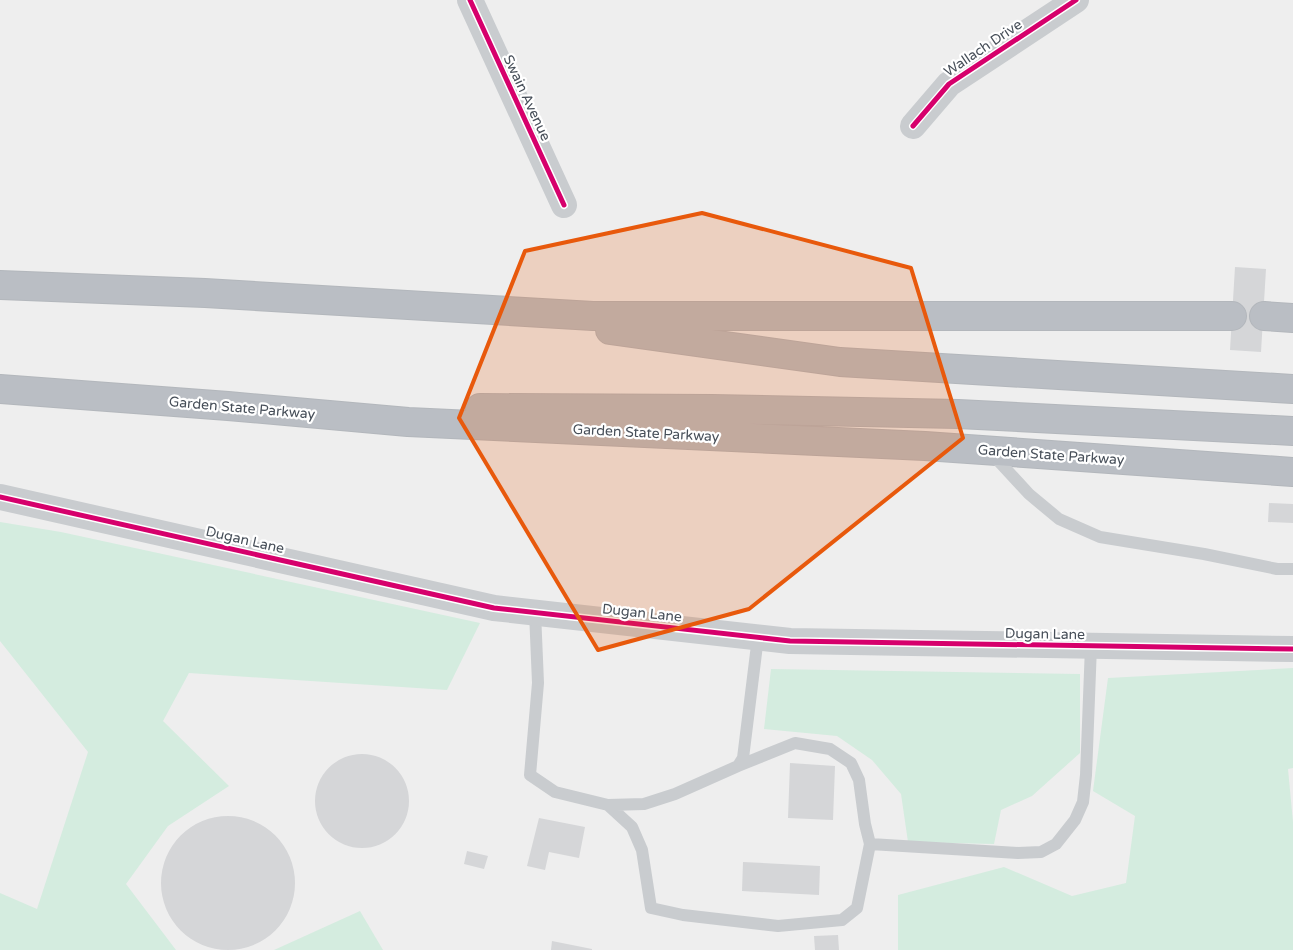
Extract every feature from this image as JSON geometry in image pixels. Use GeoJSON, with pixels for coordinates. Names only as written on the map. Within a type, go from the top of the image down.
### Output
{"type":"FeatureCollection","features":[{"type":"Feature","properties":{"kind":"highway"},"geometry":{"type":"LineString","coordinates":[[0,285],[205,293],[593,316],[1232,316]]}},
{"type":"Feature","properties":{"kind":"highway"},"geometry":{"type":"LineString","coordinates":[[437,307],[840,362],[1293,389]]}},
{"type":"Feature","properties":{"kind":"highway"},"geometry":{"type":"LineString","coordinates":[[1264,316],[1293,318]]}},
{"type":"Feature","properties":{"kind":"highway","name":"Garden State Parkway"},"geometry":{"type":"LineString","coordinates":[[0,389],[408,422],[988,450],[1293,472]]}},
{"type":"Feature","properties":{"kind":"highway"},"geometry":{"type":"LineString","coordinates":[[228,406],[702,409],[958,414],[1293,431]]}},
{"type":"Feature","properties":{"kind":"street","name":"Swain Avenue"},"geometry":{"type":"LineString","coordinates":[[470,0],[564,205]]}},
{"type":"Feature","properties":{"kind":"street","name":"Wallach Drive"},"geometry":{"type":"LineString","coordinates":[[913,126],[949,84],[1076,0]]}},
{"type":"Feature","properties":{"kind":"street","name":"Dugan Lane"},"geometry":{"type":"LineString","coordinates":[[0,497],[494,608],[790,641],[1293,648]]}},
{"type":"Feature","properties":{"kind":"lane"},"geometry":{"type":"LineString","coordinates":[[988,450],[1029,494],[1059,519],[1100,537],[1277,568],[1293,569]]}},
{"type":"Feature","properties":{"kind":"lane"},"geometry":{"type":"LineString","coordinates":[[535,612],[538,683],[530,775],[555,792],[608,805],[644,804],[675,794],[795,743],[830,749],[851,762],[859,780],[865,824],[870,844],[857,908],[842,920],[778,926],[683,915],[651,908],[642,850],[632,827],[608,805]]}},
{"type":"Feature","properties":{"kind":"lane"},"geometry":{"type":"LineString","coordinates":[[738,766],[743,758],[758,637]]}},
{"type":"Feature","properties":{"kind":"lane"},"geometry":{"type":"LineString","coordinates":[[870,844],[1018,853],[1041,852],[1056,844],[1075,820],[1083,802],[1086,775],[1091,646]]}},
{"type":"Feature","properties":{"kind":"highlighted area"},"geometry":{"type":"Polygon","coordinates":[[[702,213],[911,268],[963,438],[749,609],[598,650],[459,418],[525,251],[702,213]]]}},
{"type":"Feature","properties":{"kind":"green space"},"geometry":{"type":"Polygon","coordinates":[[[0,522],[61,532],[480,623],[447,690],[189,673],[163,721],[229,786],[168,826],[126,884],[176,950],[0,950],[0,893],[37,909],[88,752],[0,641],[0,522]]]}},
{"type":"Feature","properties":{"kind":"green space"},"geometry":{"type":"Polygon","coordinates":[[[1293,668],[1293,768],[1288,769],[1293,822],[1293,950],[898,950],[898,895],[1004,867],[1072,896],[1126,883],[1135,816],[1093,791],[1108,678],[1293,668]]]}},
{"type":"Feature","properties":{"kind":"green space"},"geometry":{"type":"Polygon","coordinates":[[[771,669],[1080,674],[1080,753],[1032,796],[1001,810],[994,844],[908,842],[901,794],[872,760],[837,736],[764,729],[771,669]]]}},
{"type":"Feature","properties":{"kind":"green space"},"geometry":{"type":"Polygon","coordinates":[[[360,911],[383,950],[274,950],[360,911]]]}},
{"type":"Feature","properties":{"kind":"building"},"geometry":{"type":"Polygon","coordinates":[[[1235,267],[1266,269],[1261,352],[1230,350],[1235,267]]]}},
{"type":"Feature","properties":{"kind":"building"},"geometry":{"type":"Polygon","coordinates":[[[1269,503],[1293,504],[1293,523],[1268,522],[1269,503]]]}},
{"type":"Feature","properties":{"kind":"building"},"geometry":{"type":"Polygon","coordinates":[[[362,754],[380,758],[395,768],[405,783],[409,801],[405,819],[395,834],[380,844],[362,848],[344,844],[329,834],[319,819],[315,801],[319,783],[329,768],[344,758],[362,754]]]}},
{"type":"Feature","properties":{"kind":"building"},"geometry":{"type":"Polygon","coordinates":[[[790,763],[835,766],[833,820],[788,818],[790,763]]]}},
{"type":"Feature","properties":{"kind":"building"},"geometry":{"type":"Polygon","coordinates":[[[228,816],[254,821],[265,827],[275,836],[284,846],[290,857],[295,883],[290,909],[284,920],[275,930],[265,939],[254,945],[228,950],[202,945],[191,939],[181,930],[172,920],[166,909],[161,883],[166,857],[172,846],[181,836],[191,827],[202,821],[228,816]]]}},
{"type":"Feature","properties":{"kind":"building"},"geometry":{"type":"Polygon","coordinates":[[[539,818],[585,827],[579,858],[549,852],[545,870],[527,866],[539,818]]]}},
{"type":"Feature","properties":{"kind":"building"},"geometry":{"type":"Polygon","coordinates":[[[467,851],[488,856],[484,869],[464,864],[467,851]]]}},
{"type":"Feature","properties":{"kind":"building"},"geometry":{"type":"Polygon","coordinates":[[[743,862],[820,866],[819,895],[742,891],[743,862]]]}},
{"type":"Feature","properties":{"kind":"building"},"geometry":{"type":"Polygon","coordinates":[[[838,935],[839,950],[815,950],[814,936],[838,935]]]}},
{"type":"Feature","properties":{"kind":"building"},"geometry":{"type":"Polygon","coordinates":[[[552,941],[592,949],[592,950],[551,950],[552,941]]]}},
{"type":"Feature","properties":{"kind":"cycle path"},"geometry":{"type":"LineString","coordinates":[[470,0],[564,205]]}},
{"type":"Feature","properties":{"kind":"cycle path"},"geometry":{"type":"LineString","coordinates":[[913,126],[949,84],[1076,0]]}},
{"type":"Feature","properties":{"kind":"cycle path"},"geometry":{"type":"LineString","coordinates":[[0,497],[494,608],[790,641],[1293,649]]}}]}
